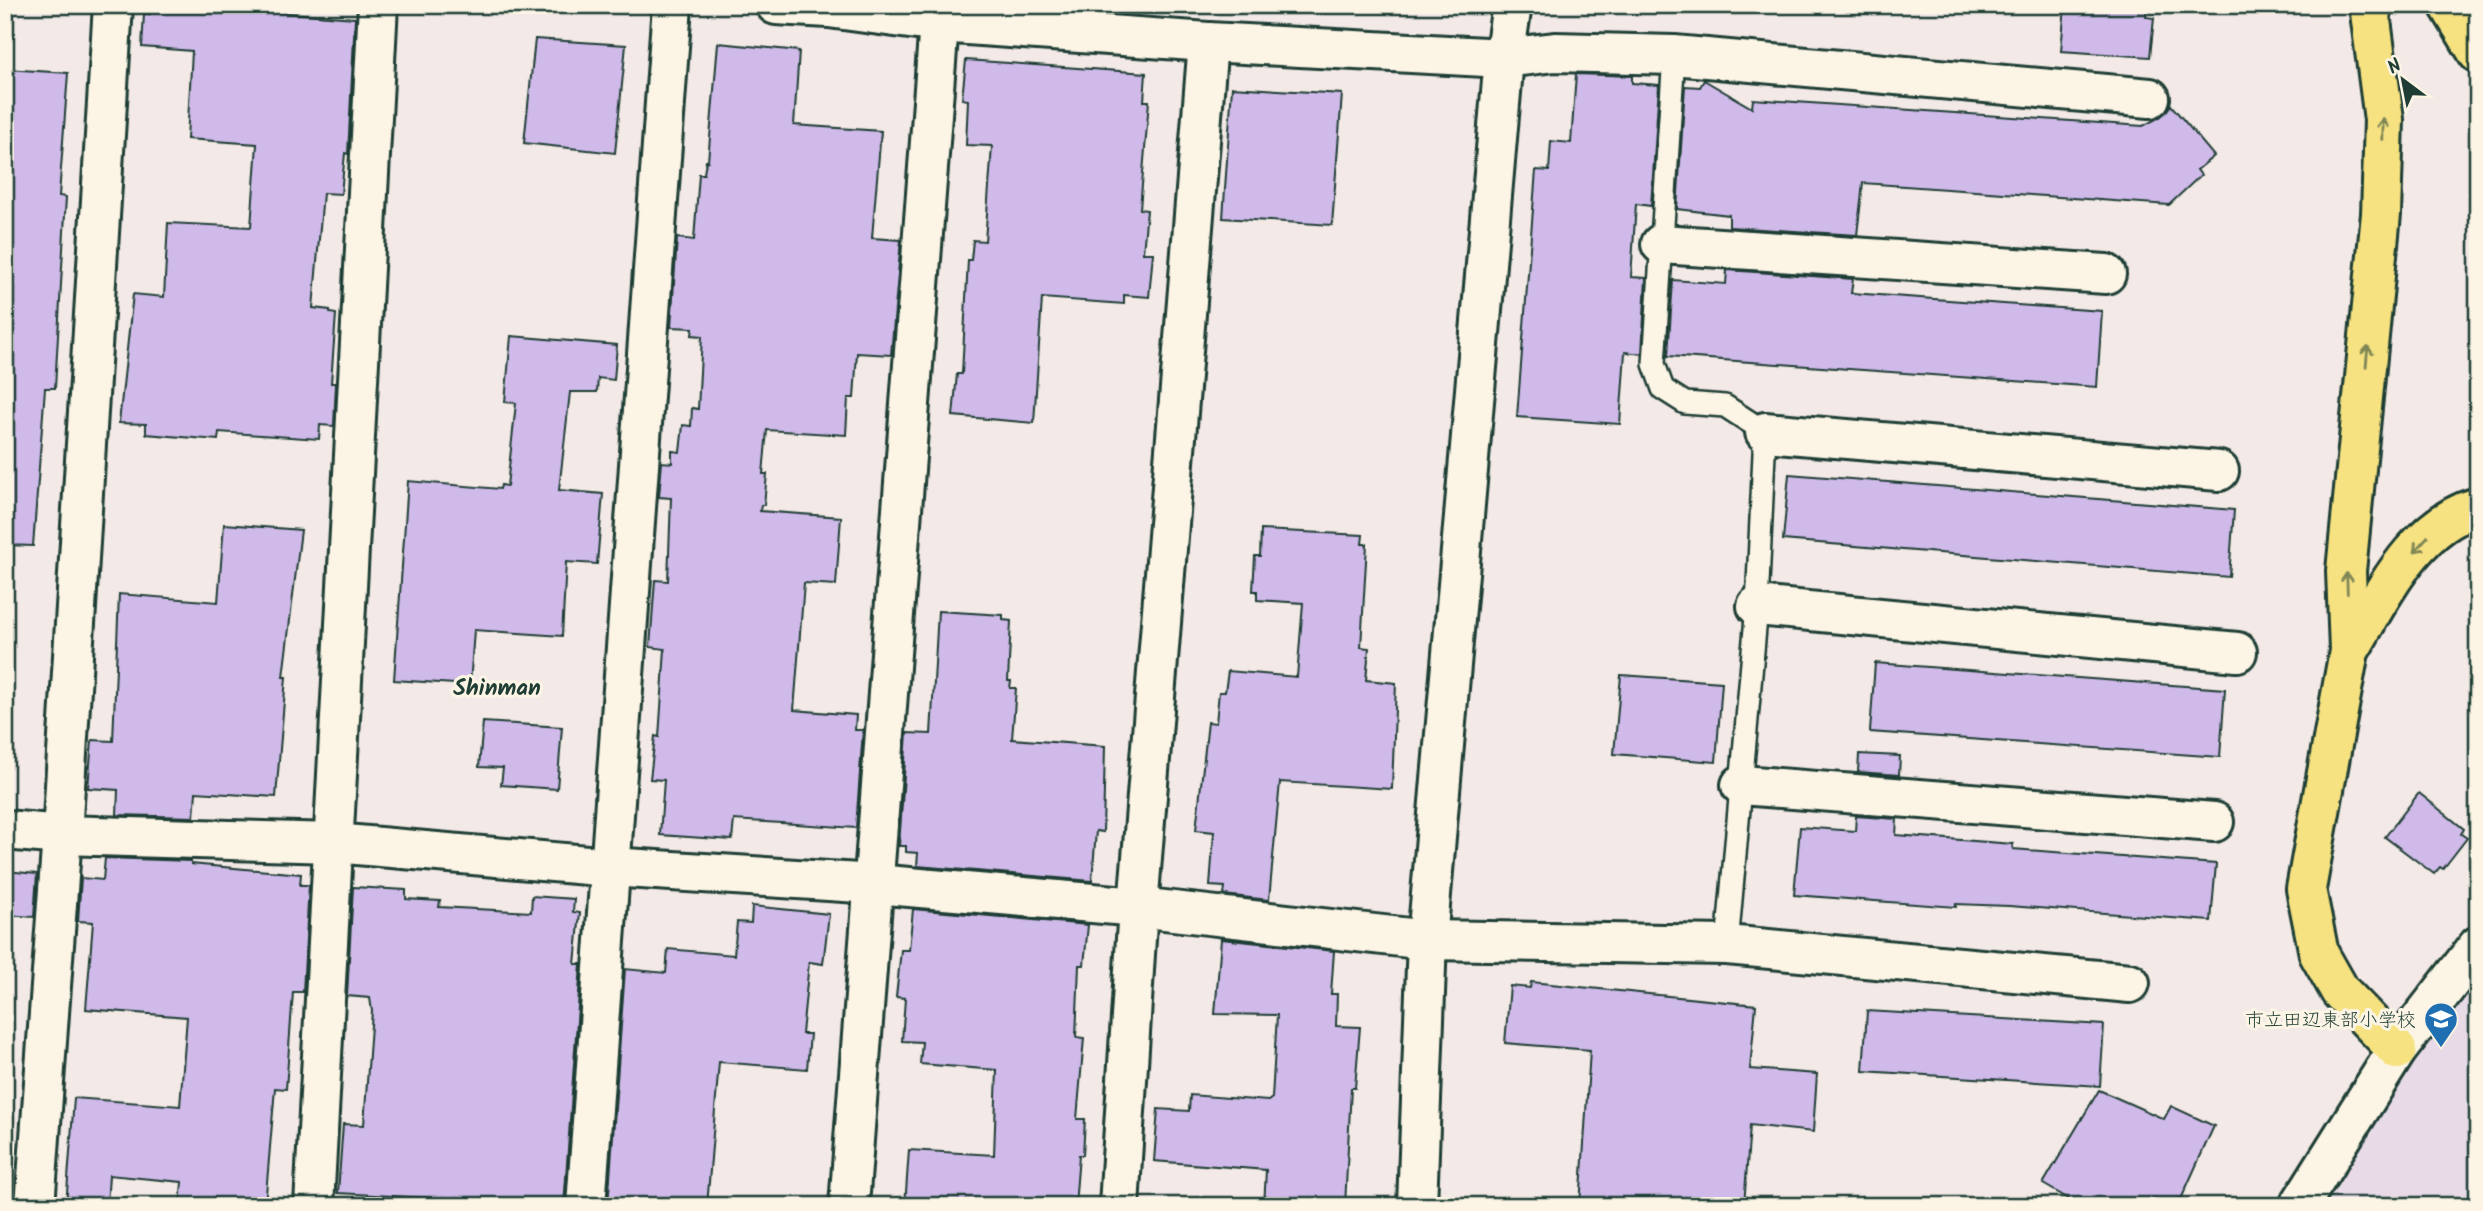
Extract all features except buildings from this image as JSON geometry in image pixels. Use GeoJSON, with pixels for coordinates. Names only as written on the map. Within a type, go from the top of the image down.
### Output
{"type":"FeatureCollection","features":[{"type":"Feature","properties":{"kind":"highway"},"geometry":{"type":"LineString","coordinates":[[2369,5],[2373,15],[2384,133],[2381,214],[2346,571],[2349,651],[2306,889],[2319,954],[2324,964],[2340,991],[2397,1050]]}},
{"type":"Feature","properties":{"kind":"highway"},"geometry":{"type":"LineString","coordinates":[[2449,5],[2478,53]]}},
{"type":"Feature","properties":{"kind":"highway"},"geometry":{"type":"LineString","coordinates":[[2349,651],[2399,569],[2431,533],[2478,508]]}},
{"type":"Feature","properties":{"kind":"street"},"geometry":{"type":"LineString","coordinates":[[35,1206],[62,835],[114,5]]}},
{"type":"Feature","properties":{"kind":"street"},"geometry":{"type":"LineString","coordinates":[[314,1206],[378,5]]}},
{"type":"Feature","properties":{"kind":"street"},"geometry":{"type":"LineString","coordinates":[[586,1206],[672,5]]}},
{"type":"Feature","properties":{"kind":"street"},"geometry":{"type":"LineString","coordinates":[[776,5],[829,7],[939,23],[1504,58],[1555,52],[1674,55],[2150,98]]}},
{"type":"Feature","properties":{"kind":"street"},"geometry":{"type":"LineString","coordinates":[[1417,1206],[1427,940],[1504,58],[1512,5]]}},
{"type":"Feature","properties":{"kind":"street"},"geometry":{"type":"LineString","coordinates":[[849,1206],[939,23]]}},
{"type":"Feature","properties":{"kind":"street"},"geometry":{"type":"LineString","coordinates":[[1119,1206],[1138,907],[1208,41]]}},
{"type":"Feature","properties":{"kind":"street"},"geometry":{"type":"LineString","coordinates":[[1661,244],[2106,274]]}},
{"type":"Feature","properties":{"kind":"street"},"geometry":{"type":"LineString","coordinates":[[1765,432],[2219,471]]}},
{"type":"Feature","properties":{"kind":"street"},"geometry":{"type":"LineString","coordinates":[[1757,607],[2237,652]]}},
{"type":"Feature","properties":{"kind":"street"},"geometry":{"type":"LineString","coordinates":[[1741,785],[2214,822]]}},
{"type":"Feature","properties":{"kind":"street"},"geometry":{"type":"LineString","coordinates":[[5,830],[62,835],[334,843],[1138,907],[1427,940],[1727,945],[2130,984]]}},
{"type":"Feature","properties":{"kind":"street"},"geometry":{"type":"LineString","coordinates":[[2299,1206],[2397,1050],[2478,946]]}},
{"type":"Feature","properties":{"kind":"lane"},"geometry":{"type":"LineString","coordinates":[[1674,55],[1654,364],[1663,389],[1685,403],[1726,406],[1765,432],[1757,607],[1727,945]]}},
{"type":"Feature","properties":{"kind":"shaded area","name":"市立田辺東部小学校"},"geometry":{"type":"Polygon","coordinates":[[[2478,947],[2478,1206],[2307,1206],[2478,947]]]}},
{"type":"Feature","properties":{"kind":"place","name":"市立田辺東部小学校"},"geometry":{"type":"Point","coordinates":[2441,1049]}},
{"type":"Feature","properties":{"kind":"district","name":"Shinman"},"geometry":{"type":"Point","coordinates":[497,687]}}]}
